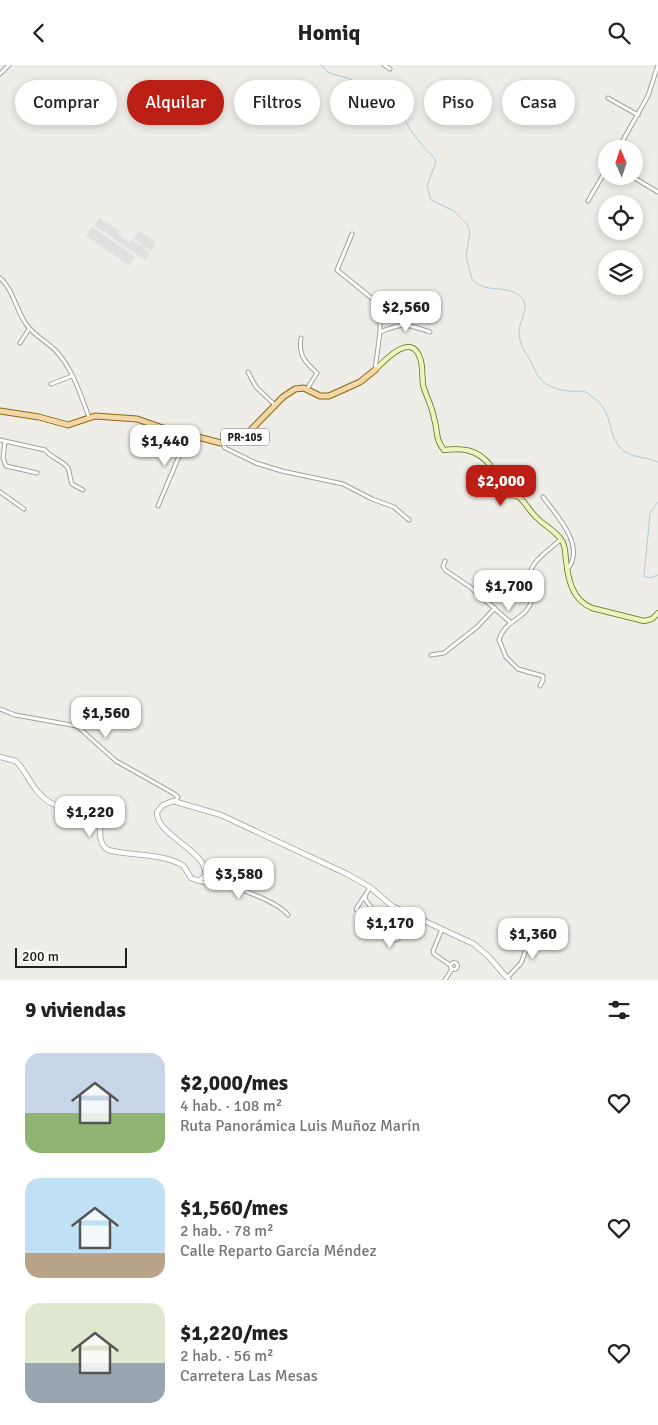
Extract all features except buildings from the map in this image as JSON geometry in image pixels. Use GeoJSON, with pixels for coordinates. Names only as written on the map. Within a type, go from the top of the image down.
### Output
{"type":"FeatureCollection","features":[{"type":"Feature","properties":{"kind":"main road"},"geometry":{"type":"LineString","coordinates":[[307,389],[320,396],[329,397],[360,382],[400,349],[411,348],[421,358],[424,386],[435,420],[435,433],[439,444],[444,450],[463,448],[477,453],[490,465],[494,493],[502,497],[513,495],[519,497],[536,518],[555,532],[564,546],[570,585],[578,598],[586,605],[644,621],[652,619],[658,613]]}},
{"type":"Feature","properties":{"kind":"main road","name":"PR-105"},"geometry":{"type":"LineString","coordinates":[[0,411],[33,416],[68,425],[90,417],[99,416],[143,420],[163,428],[221,443],[244,437],[292,390],[307,389]]}},
{"type":"Feature","properties":{"kind":"street"},"geometry":{"type":"LineString","coordinates":[[0,74],[9,65]]}},
{"type":"Feature","properties":{"kind":"street"},"geometry":{"type":"LineString","coordinates":[[384,65],[390,69]]}},
{"type":"Feature","properties":{"kind":"street"},"geometry":{"type":"LineString","coordinates":[[623,140],[648,96],[658,65]]}},
{"type":"Feature","properties":{"kind":"street"},"geometry":{"type":"LineString","coordinates":[[608,98],[638,115]]}},
{"type":"Feature","properties":{"kind":"street"},"geometry":{"type":"LineString","coordinates":[[643,183],[658,192]]}},
{"type":"Feature","properties":{"kind":"street"},"geometry":{"type":"LineString","coordinates":[[588,201],[598,184]]}},
{"type":"Feature","properties":{"kind":"street"},"geometry":{"type":"LineString","coordinates":[[352,235],[338,270],[378,305],[381,314],[375,370]]}},
{"type":"Feature","properties":{"kind":"street"},"geometry":{"type":"LineString","coordinates":[[0,278],[6,283],[21,317],[29,329],[57,352],[72,376],[90,417]]}},
{"type":"Feature","properties":{"kind":"street"},"geometry":{"type":"LineString","coordinates":[[380,332],[406,324],[430,332]]}},
{"type":"Feature","properties":{"kind":"street"},"geometry":{"type":"LineString","coordinates":[[20,343],[29,329]]}},
{"type":"Feature","properties":{"kind":"street"},"geometry":{"type":"LineString","coordinates":[[302,338],[300,349],[302,357],[317,373],[307,389]]}},
{"type":"Feature","properties":{"kind":"street"},"geometry":{"type":"LineString","coordinates":[[248,372],[256,387],[275,405]]}},
{"type":"Feature","properties":{"kind":"street"},"geometry":{"type":"LineString","coordinates":[[51,384],[72,376]]}},
{"type":"Feature","properties":{"kind":"street"},"geometry":{"type":"LineString","coordinates":[[158,507],[188,434]]}},
{"type":"Feature","properties":{"kind":"street"},"geometry":{"type":"LineString","coordinates":[[0,441],[45,450],[48,455],[64,464],[68,469],[72,485],[83,490]]}},
{"type":"Feature","properties":{"kind":"street"},"geometry":{"type":"LineString","coordinates":[[5,442],[4,463],[9,467],[37,473]]}},
{"type":"Feature","properties":{"kind":"street"},"geometry":{"type":"LineString","coordinates":[[221,443],[225,448],[264,466],[343,484],[372,499],[394,507],[409,520]]}},
{"type":"Feature","properties":{"kind":"street"},"geometry":{"type":"LineString","coordinates":[[0,492],[24,509]]}},
{"type":"Feature","properties":{"kind":"street"},"geometry":{"type":"LineString","coordinates":[[543,497],[570,533],[572,556],[571,565],[567,570]]}},
{"type":"Feature","properties":{"kind":"street"},"geometry":{"type":"LineString","coordinates":[[540,686],[544,679],[542,675],[518,669],[502,651],[499,640],[510,622],[524,613],[531,604],[530,574],[532,567],[561,539]]}},
{"type":"Feature","properties":{"kind":"street"},"geometry":{"type":"LineString","coordinates":[[445,561],[443,566],[445,570],[495,608],[510,622]]}},
{"type":"Feature","properties":{"kind":"street"},"geometry":{"type":"LineString","coordinates":[[431,655],[444,653],[477,627],[495,608]]}},
{"type":"Feature","properties":{"kind":"street"},"geometry":{"type":"LineString","coordinates":[[0,709],[15,715],[77,726],[116,761],[173,793],[178,797],[176,801]]}},
{"type":"Feature","properties":{"kind":"street"},"geometry":{"type":"LineString","coordinates":[[0,757],[16,761],[32,786],[42,797],[51,803],[68,809],[90,811],[96,814],[99,821],[100,841],[110,851],[139,853],[176,863],[185,868],[191,878],[247,892],[282,909],[288,915]]}},
{"type":"Feature","properties":{"kind":"street"},"geometry":{"type":"LineString","coordinates":[[199,881],[205,876],[204,865],[164,827],[157,811],[161,806],[176,801],[244,824],[271,840],[347,874],[370,887],[392,906],[474,944],[489,957],[508,979],[521,963],[529,942],[538,928]]}},
{"type":"Feature","properties":{"kind":"street"},"geometry":{"type":"LineString","coordinates":[[370,887],[356,909],[366,920],[375,913]]}},
{"type":"Feature","properties":{"kind":"street"},"geometry":{"type":"LineString","coordinates":[[366,894],[367,903],[390,933]]}},
{"type":"Feature","properties":{"kind":"street"},"geometry":{"type":"LineString","coordinates":[[442,929],[434,954],[451,967],[445,980]]}},
{"type":"Feature","properties":{"kind":"shaded area"},"geometry":{"type":"Polygon","coordinates":[[[100,218],[119,231],[118,234],[130,243],[132,240],[141,246],[140,248],[144,242],[142,244],[133,238],[139,231],[155,241],[151,251],[146,247],[147,244],[144,249],[150,252],[145,260],[94,225],[100,218]]]}},
{"type":"Feature","properties":{"kind":"shaded area"},"geometry":{"type":"Polygon","coordinates":[[[92,227],[135,257],[129,265],[86,236],[92,227]]]}},
{"type":"Feature","properties":{"kind":"waterway"},"geometry":{"type":"LineString","coordinates":[[321,65],[329,73],[351,79],[365,96],[390,97],[396,100],[412,132],[435,159],[436,162],[427,186],[431,200],[454,211],[467,224],[470,232],[466,256],[472,279],[477,284],[488,288],[514,292],[523,300],[525,309],[519,332],[520,339],[536,373],[543,382],[554,388],[566,391],[584,391],[600,403],[604,409],[620,448],[632,455],[658,462]]}},
{"type":"Feature","properties":{"kind":"waterway"},"geometry":{"type":"LineString","coordinates":[[658,502],[650,513],[644,576],[650,578],[658,575]]}}]}
